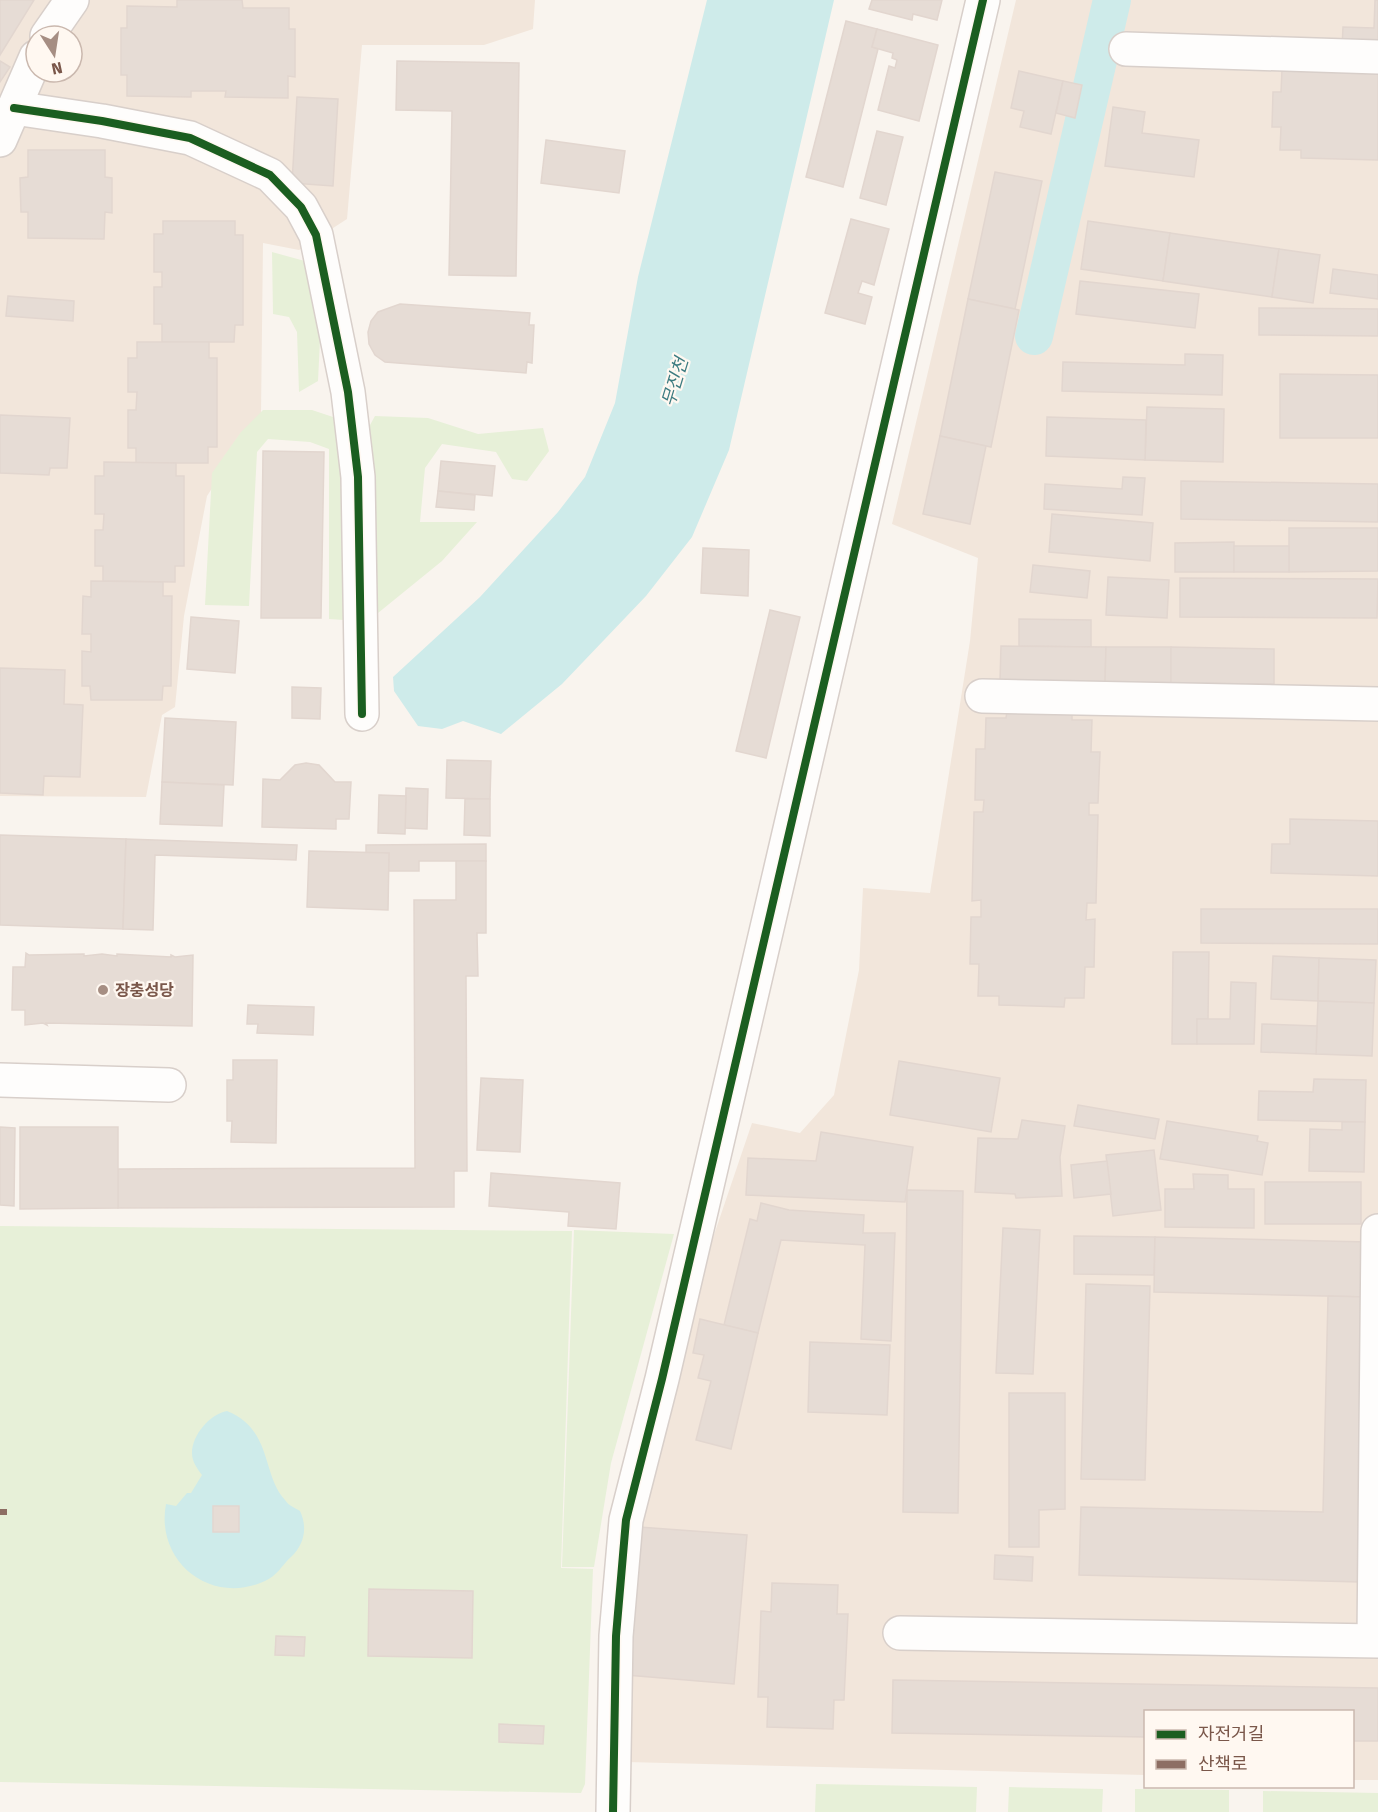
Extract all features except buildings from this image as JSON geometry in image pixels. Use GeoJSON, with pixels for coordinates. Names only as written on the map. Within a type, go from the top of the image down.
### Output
{"type":"FeatureCollection","features":[{"type":"Feature","properties":{"kind":"street"},"geometry":{"type":"LineString","coordinates":[[55,24],[72,0]]}},
{"type":"Feature","properties":{"kind":"street"},"geometry":{"type":"LineString","coordinates":[[613,1812],[616,1636],[626,1520],[662,1379],[983,0]]}},
{"type":"Feature","properties":{"kind":"street"},"geometry":{"type":"LineString","coordinates":[[1126,49],[1378,57]]}},
{"type":"Feature","properties":{"kind":"street"},"geometry":{"type":"LineString","coordinates":[[0,140],[24,84]]}},
{"type":"Feature","properties":{"kind":"street"},"geometry":{"type":"LineString","coordinates":[[14,108],[102,121],[190,138],[270,175],[301,207],[316,235],[351,413],[358,477],[362,714]]}},
{"type":"Feature","properties":{"kind":"street"},"geometry":{"type":"LineString","coordinates":[[982,696],[1378,704]]}},
{"type":"Feature","properties":{"kind":"street"},"geometry":{"type":"LineString","coordinates":[[0,1080],[169,1085]]}},
{"type":"Feature","properties":{"kind":"street"},"geometry":{"type":"LineString","coordinates":[[900,1633],[1376,1641],[1378,1231]]}},
{"type":"Feature","properties":{"kind":"shaded area"},"geometry":{"type":"Polygon","coordinates":[[[0,0],[535,0],[533,29],[484,45],[362,45],[347,219],[299,250],[263,243],[261,414],[207,496],[184,616],[175,707],[162,715],[146,797],[0,796],[0,0]]]}},
{"type":"Feature","properties":{"kind":"shaded area"},"geometry":{"type":"Polygon","coordinates":[[[1016,0],[1378,0],[1378,1780],[1354,1780],[1354,1710],[1144,1710],[1144,1775],[627,1762],[635,1519],[698,1282],[752,1123],[800,1133],[834,1095],[859,970],[863,888],[930,893],[970,641],[978,558],[892,524],[1016,0]]]}},
{"type":"Feature","properties":{"kind":"green space"},"geometry":{"type":"Polygon","coordinates":[[[272,252],[312,263],[321,320],[318,381],[299,392],[297,332],[289,317],[273,314],[272,252]]]}},
{"type":"Feature","properties":{"kind":"green space"},"geometry":{"type":"Polygon","coordinates":[[[263,410],[312,410],[339,419],[350,452],[344,620],[329,619],[329,449],[310,442],[268,439],[257,452],[249,606],[205,605],[212,473],[241,432],[263,410]]]}},
{"type":"Feature","properties":{"kind":"green space"},"geometry":{"type":"Polygon","coordinates":[[[375,416],[428,418],[478,434],[543,428],[549,451],[527,481],[512,479],[496,452],[442,444],[425,468],[420,522],[477,522],[442,561],[378,613],[364,579],[365,434],[375,416]]]}},
{"type":"Feature","properties":{"kind":"green space"},"geometry":{"type":"Polygon","coordinates":[[[0,1226],[572,1231],[561,1568],[593,1569],[585,1784],[581,1793],[0,1782],[0,1226]]]}},
{"type":"Feature","properties":{"kind":"green space"},"geometry":{"type":"Polygon","coordinates":[[[574,1230],[674,1234],[611,1463],[594,1567],[562,1567],[574,1230]]]}},
{"type":"Feature","properties":{"kind":"green space"},"geometry":{"type":"Polygon","coordinates":[[[816,1784],[977,1787],[976,1812],[815,1812],[816,1784]]]}},
{"type":"Feature","properties":{"kind":"green space"},"geometry":{"type":"Polygon","coordinates":[[[1009,1787],[1103,1789],[1102,1812],[1008,1812],[1009,1787]]]}},
{"type":"Feature","properties":{"kind":"green space"},"geometry":{"type":"Polygon","coordinates":[[[1135,1789],[1229,1790],[1229,1812],[1135,1812],[1135,1789]]]}},
{"type":"Feature","properties":{"kind":"green space"},"geometry":{"type":"Polygon","coordinates":[[[1263,1791],[1378,1793],[1378,1812],[1263,1812],[1263,1791]]]}},
{"type":"Feature","properties":{"kind":"water","name":"무진천"},"geometry":{"type":"Polygon","coordinates":[[[707,0],[834,0],[729,450],[692,537],[646,596],[562,684],[501,734],[463,721],[442,729],[418,726],[394,691],[393,677],[480,597],[558,512],[585,477],[615,403],[638,277],[707,0]]]}},
{"type":"Feature","properties":{"kind":"water"},"geometry":{"type":"Polygon","coordinates":[[[227,1411],[242,1419],[252,1429],[259,1440],[278,1489],[288,1503],[300,1511],[304,1530],[299,1547],[273,1576],[245,1587],[225,1588],[207,1583],[191,1574],[178,1560],[169,1544],[165,1525],[166,1504],[176,1506],[187,1493],[191,1493],[202,1475],[192,1456],[195,1439],[208,1421],[227,1411]]]}},
{"type":"Feature","properties":{"kind":"waterway"},"geometry":{"type":"LineString","coordinates":[[1034,336],[1112,0]]}},
{"type":"Feature","properties":{"kind":"marked path"},"geometry":{"type":"LineString","coordinates":[[0,1512],[7,1512]]}},
{"type":"Feature","properties":{"kind":"cycle path"},"geometry":{"type":"LineString","coordinates":[[613,1812],[616,1636],[626,1520],[662,1379],[983,0]]}},
{"type":"Feature","properties":{"kind":"cycle path"},"geometry":{"type":"LineString","coordinates":[[14,108],[102,121],[190,138],[270,175],[301,207],[316,235],[348,392],[358,477],[362,714]]}},
{"type":"Feature","properties":{"kind":"place","name":"장충성당"},"geometry":{"type":"Point","coordinates":[103,990]}}]}
